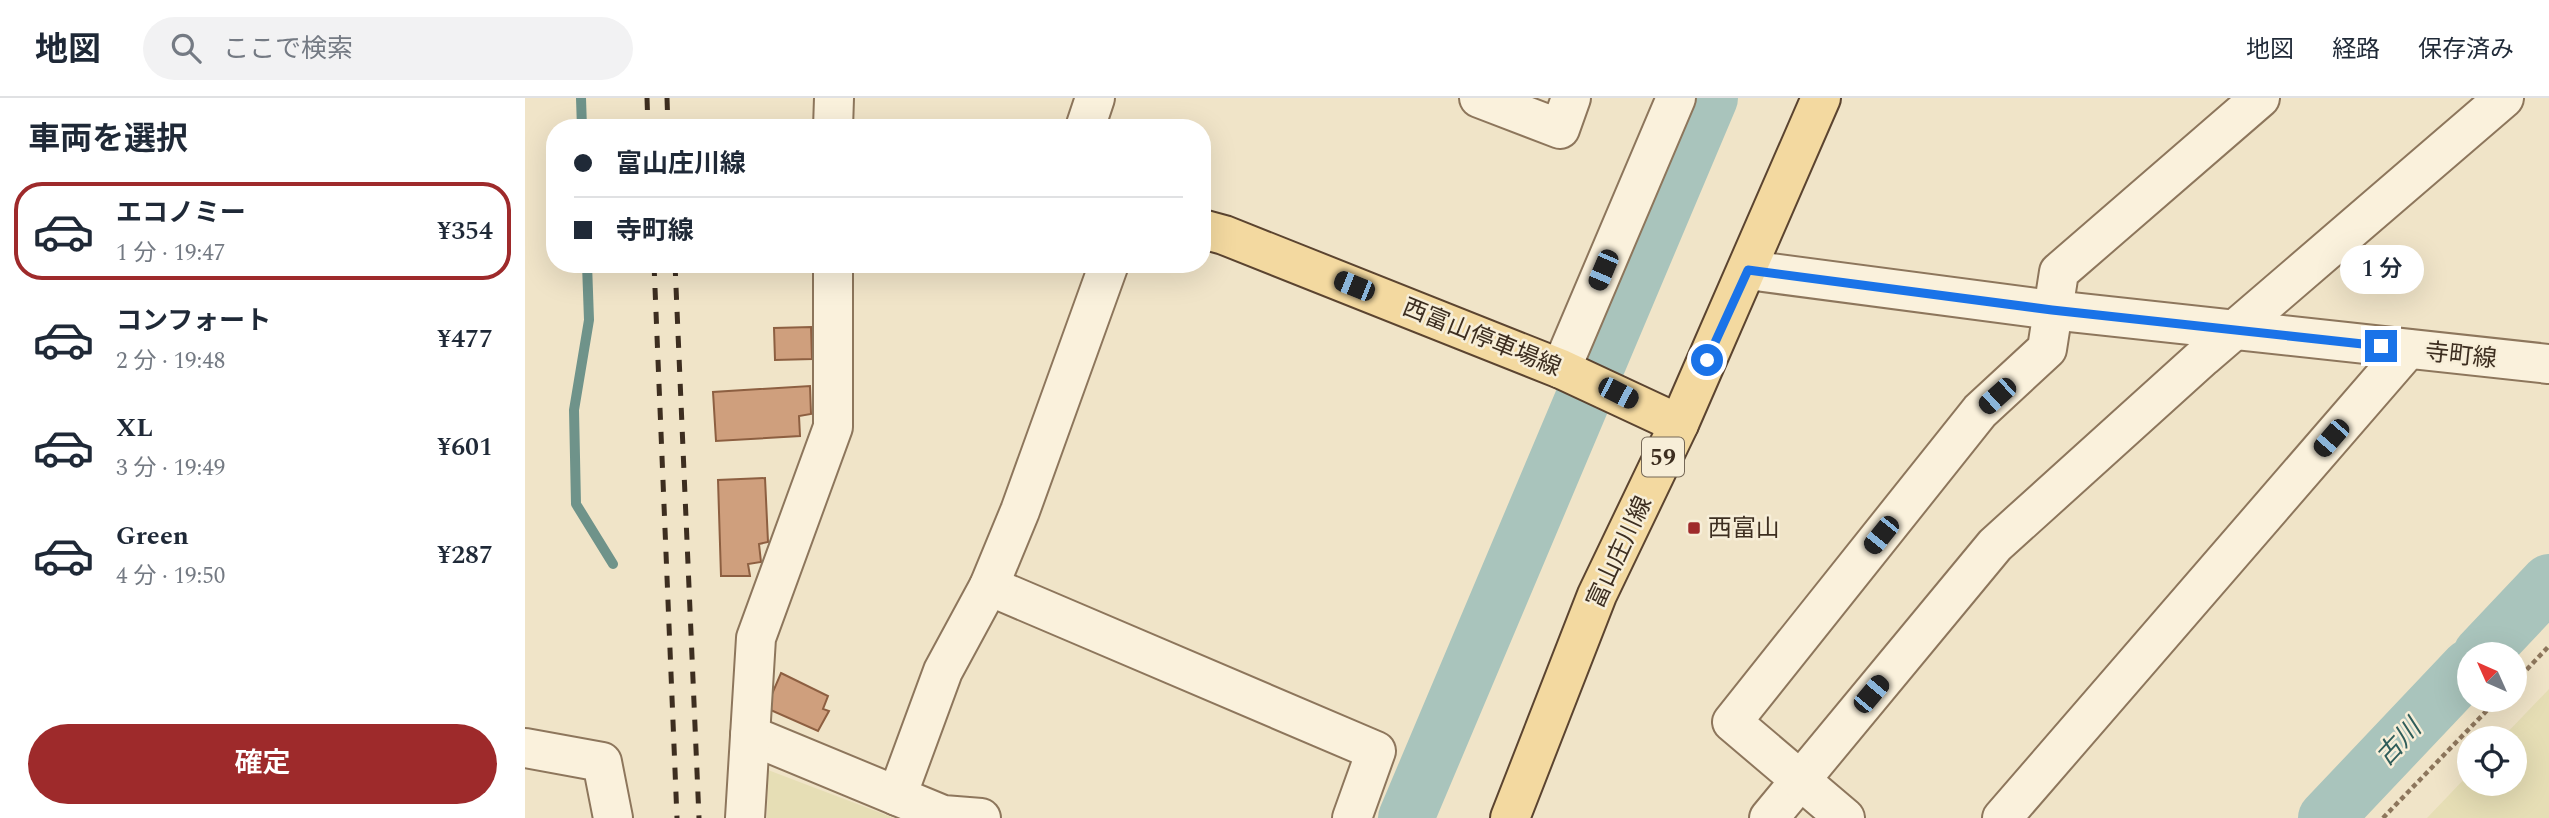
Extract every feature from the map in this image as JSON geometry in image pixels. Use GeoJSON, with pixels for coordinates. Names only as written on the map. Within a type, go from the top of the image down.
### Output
{"type":"FeatureCollection","features":[{"type":"Feature","properties":{"kind":"main road","name":"富山庄川線"},"geometry":{"type":"LineString","coordinates":[[1510,818],[1597,595],[1679,424],[1821,98]]}},
{"type":"Feature","properties":{"kind":"main road","name":"西富山停車場線"},"geometry":{"type":"LineString","coordinates":[[1211,231],[1561,369],[1618,393],[1679,424]]}},
{"type":"Feature","properties":{"kind":"street"},"geometry":{"type":"LineString","coordinates":[[834,98],[834,119]]}},
{"type":"Feature","properties":{"kind":"street"},"geometry":{"type":"LineString","coordinates":[[1088,119],[1095,98]]}},
{"type":"Feature","properties":{"kind":"street"},"geometry":{"type":"LineString","coordinates":[[1479,98],[1560,129],[1571,98]]}},
{"type":"Feature","properties":{"kind":"street"},"geometry":{"type":"LineString","coordinates":[[1561,369],[1676,98]]}},
{"type":"Feature","properties":{"kind":"street"},"geometry":{"type":"LineString","coordinates":[[1845,818],[1732,722],[1980,411],[2047,349],[2059,272],[2260,98]]}},
{"type":"Feature","properties":{"kind":"street"},"geometry":{"type":"LineString","coordinates":[[1769,818],[1995,545],[2203,357],[2504,98]]}},
{"type":"Feature","properties":{"kind":"street","name":"寺町線"},"geometry":{"type":"LineString","coordinates":[[1748,270],[2052,310],[2549,364]]}},
{"type":"Feature","properties":{"kind":"street"},"geometry":{"type":"LineString","coordinates":[[745,818],[756,638],[833,428],[833,273]]}},
{"type":"Feature","properties":{"kind":"street"},"geometry":{"type":"LineString","coordinates":[[897,796],[943,671],[989,586],[1020,511],[1106,273]]}},
{"type":"Feature","properties":{"kind":"street"},"geometry":{"type":"LineString","coordinates":[[2002,818],[2408,349]]}},
{"type":"Feature","properties":{"kind":"street"},"geometry":{"type":"LineString","coordinates":[[989,586],[1376,751],[1352,818]]}},
{"type":"Feature","properties":{"kind":"street"},"geometry":{"type":"LineString","coordinates":[[750,735],[943,815],[981,818]]}},
{"type":"Feature","properties":{"kind":"street"},"geometry":{"type":"LineString","coordinates":[[525,748],[602,762],[613,818]]}},
{"type":"Feature","properties":{"kind":"path"},"geometry":{"type":"LineString","coordinates":[[2527,669],[2549,646]]}},
{"type":"Feature","properties":{"kind":"path"},"geometry":{"type":"LineString","coordinates":[[2383,818],[2485,712]]}},
{"type":"Feature","properties":{"kind":"shaded area"},"geometry":{"type":"Polygon","coordinates":[[[2549,689],[2549,818],[2427,818],[2457,787],[2457,796],[2527,796],[2527,726],[2514,726],[2549,689]]]}},
{"type":"Feature","properties":{"kind":"shaded area"},"geometry":{"type":"Polygon","coordinates":[[[768,770],[894,818],[767,818],[768,770]]]}},
{"type":"Feature","properties":{"kind":"building"},"geometry":{"type":"Polygon","coordinates":[[[811,327],[812,359],[775,360],[774,328],[811,327]]]}},
{"type":"Feature","properties":{"kind":"building"},"geometry":{"type":"Polygon","coordinates":[[[810,386],[811,414],[799,416],[800,436],[716,441],[713,392],[810,386]]]}},
{"type":"Feature","properties":{"kind":"building"},"geometry":{"type":"Polygon","coordinates":[[[765,478],[768,542],[759,544],[761,562],[748,564],[750,576],[721,576],[718,480],[765,478]]]}},
{"type":"Feature","properties":{"kind":"building"},"geometry":{"type":"Polygon","coordinates":[[[781,673],[828,696],[823,709],[829,711],[818,731],[766,708],[781,673]]]}},
{"type":"Feature","properties":{"kind":"waterway"},"geometry":{"type":"LineString","coordinates":[[581,98],[582,119]]}},
{"type":"Feature","properties":{"kind":"waterway"},"geometry":{"type":"LineString","coordinates":[[1406,818],[1710,98]]}},
{"type":"Feature","properties":{"kind":"waterway"},"geometry":{"type":"LineString","coordinates":[[587,273],[589,320],[574,410],[576,504],[613,564]]}},
{"type":"Feature","properties":{"kind":"waterway","name":"古川"},"geometry":{"type":"LineString","coordinates":[[2492,642],[2549,582]]}},
{"type":"Feature","properties":{"kind":"waterway","name":"古川"},"geometry":{"type":"LineString","coordinates":[[2326,818],[2457,680]]}},
{"type":"Feature","properties":{"kind":"railway"},"geometry":{"type":"LineString","coordinates":[[647,98],[648,119]]}},
{"type":"Feature","properties":{"kind":"railway"},"geometry":{"type":"LineString","coordinates":[[667,98],[668,119]]}},
{"type":"Feature","properties":{"kind":"railway"},"geometry":{"type":"LineString","coordinates":[[654,273],[677,818]]}},
{"type":"Feature","properties":{"kind":"railway"},"geometry":{"type":"LineString","coordinates":[[675,273],[699,818]]}},
{"type":"Feature","properties":{"kind":"place","name":"西富山"},"geometry":{"type":"Point","coordinates":[1694,528]}},
{"type":"Feature","properties":{"kind":"route"},"geometry":{"type":"LineString","coordinates":[[1707,360],[1748,270],[2052,310],[2381,346]]}}]}
